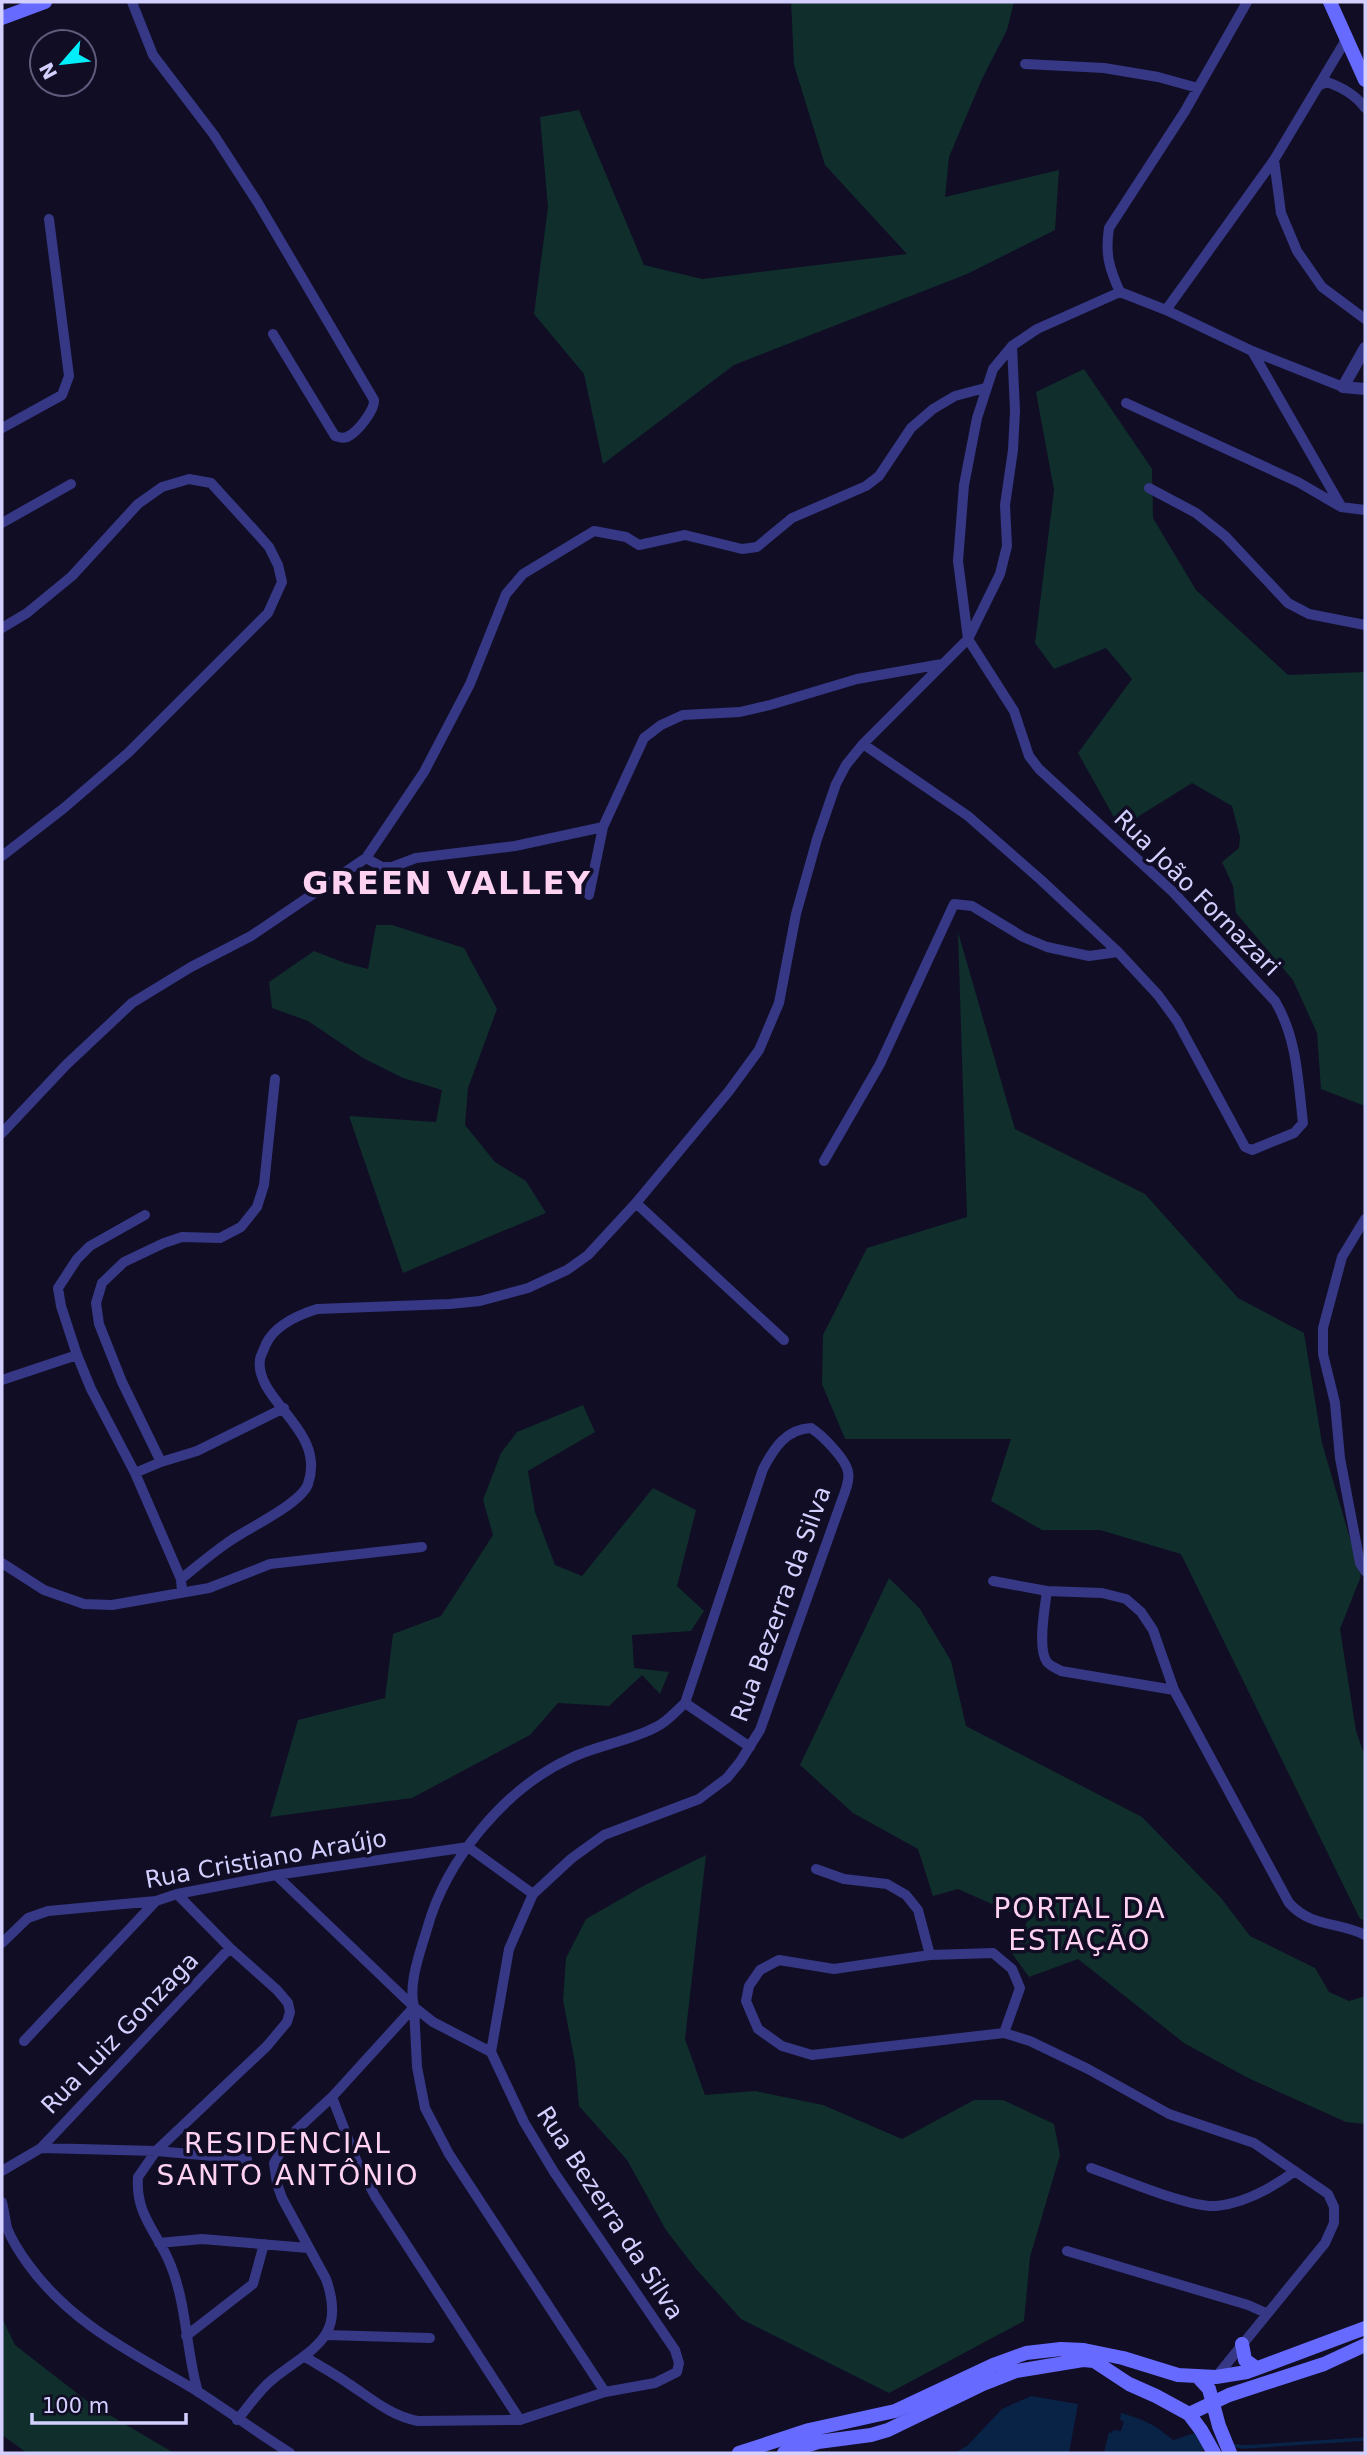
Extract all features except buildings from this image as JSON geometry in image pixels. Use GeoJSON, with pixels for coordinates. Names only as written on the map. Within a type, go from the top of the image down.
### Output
{"type":"FeatureCollection","features":[{"type":"Feature","properties":{"kind":"main road"},"geometry":{"type":"LineString","coordinates":[[2,18],[45,2]]}},
{"type":"Feature","properties":{"kind":"main road"},"geometry":{"type":"LineString","coordinates":[[1330,2],[1365,80]]}},
{"type":"Feature","properties":{"kind":"main road"},"geometry":{"type":"LineString","coordinates":[[739,2453],[809,2430],[895,2411],[993,2365],[1026,2353],[1061,2349],[1084,2350],[1123,2358],[1159,2370],[1198,2377],[1216,2377],[1239,2374],[1365,2328]]}},
{"type":"Feature","properties":{"kind":"main road"},"geometry":{"type":"LineString","coordinates":[[1242,2344],[1245,2360],[1256,2368]]}},
{"type":"Feature","properties":{"kind":"main road"},"geometry":{"type":"LineString","coordinates":[[1189,2414],[1239,2391],[1324,2364],[1365,2345]]}},
{"type":"Feature","properties":{"kind":"main road"},"geometry":{"type":"LineString","coordinates":[[784,2453],[818,2442],[872,2435],[1005,2375],[1083,2360],[1094,2361],[1129,2384],[1189,2414],[1214,2453]]}},
{"type":"Feature","properties":{"kind":"main road"},"geometry":{"type":"LineString","coordinates":[[1156,2396],[1152,2392],[1151,2378],[1159,2370]]}},
{"type":"Feature","properties":{"kind":"main road"},"geometry":{"type":"LineString","coordinates":[[1198,2377],[1208,2386],[1230,2453]]}},
{"type":"Feature","properties":{"kind":"street"},"geometry":{"type":"LineString","coordinates":[[132,2],[153,55],[214,135],[258,203],[374,400],[373,411],[349,436],[335,436],[273,334]]}},
{"type":"Feature","properties":{"kind":"street"},"geometry":{"type":"LineString","coordinates":[[1247,2],[1198,88],[1109,228],[1106,250],[1112,274],[1120,292],[1166,310],[1252,351],[1343,387],[1365,389]]}},
{"type":"Feature","properties":{"kind":"street"},"geometry":{"type":"LineString","coordinates":[[1166,310],[1274,160],[1348,37]]}},
{"type":"Feature","properties":{"kind":"street"},"geometry":{"type":"LineString","coordinates":[[1025,64],[1104,68],[1158,77],[1198,88]]}},
{"type":"Feature","properties":{"kind":"street"},"geometry":{"type":"LineString","coordinates":[[1318,87],[1326,82],[1340,87],[1360,100],[1365,107]]}},
{"type":"Feature","properties":{"kind":"street"},"geometry":{"type":"LineString","coordinates":[[1274,160],[1281,213],[1297,251],[1322,287],[1365,319]]}},
{"type":"Feature","properties":{"kind":"street"},"geometry":{"type":"LineString","coordinates":[[2,428],[62,395],[69,376],[48,219]]}},
{"type":"Feature","properties":{"kind":"street"},"geometry":{"type":"LineString","coordinates":[[968,639],[958,561],[960,522],[964,485],[985,388],[993,369],[1012,346],[1037,328],[1120,292]]}},
{"type":"Feature","properties":{"kind":"street"},"geometry":{"type":"LineString","coordinates":[[181,1579],[229,1541],[280,1510],[307,1487],[310,1451],[263,1377],[260,1360],[268,1340],[277,1330],[295,1317],[317,1308],[480,1301],[528,1288],[559,1275],[588,1255],[636,1203],[729,1091],[759,1050],[779,1003],[796,914],[836,784],[846,765],[863,744],[968,639],[1000,574],[1007,546],[1004,505],[1013,450],[1015,411],[1012,346]]}},
{"type":"Feature","properties":{"kind":"street"},"geometry":{"type":"LineString","coordinates":[[1343,387],[1365,348]]}},
{"type":"Feature","properties":{"kind":"street"},"geometry":{"type":"LineString","coordinates":[[1252,351],[1341,506]]}},
{"type":"Feature","properties":{"kind":"street"},"geometry":{"type":"LineString","coordinates":[[2,1133],[66,1065],[132,1003],[191,967],[251,936],[366,858],[424,772],[470,684],[506,594],[523,574],[594,531],[626,537],[639,545],[685,535],[742,549],[757,547],[792,518],[873,481],[911,428],[933,409],[955,396],[985,388]]}},
{"type":"Feature","properties":{"kind":"street"},"geometry":{"type":"LineString","coordinates":[[1126,402],[1275,471],[1341,506],[1365,510]]}},
{"type":"Feature","properties":{"kind":"street"},"geometry":{"type":"LineString","coordinates":[[2,628],[72,576],[138,504],[162,487],[189,479],[211,483],[269,547],[278,565],[282,582],[268,613],[129,752],[64,808],[2,856]]}},
{"type":"Feature","properties":{"kind":"street"},"geometry":{"type":"LineString","coordinates":[[2,523],[71,484]]}},
{"type":"Feature","properties":{"kind":"street"},"geometry":{"type":"LineString","coordinates":[[1149,488],[1196,513],[1225,536],[1288,603],[1309,614],[1365,625]]}},
{"type":"Feature","properties":{"kind":"street","name":"Rua João Fornazari"},"geometry":{"type":"LineString","coordinates":[[863,744],[968,816],[1118,952],[1177,1021],[1245,1147],[1252,1150],[1300,1129],[1303,1123],[1295,1055],[1287,1022],[1275,1001],[1173,892],[1038,769],[1029,756],[1014,711],[968,639]]}},
{"type":"Feature","properties":{"kind":"street"},"geometry":{"type":"LineString","coordinates":[[589,895],[603,827],[644,738],[661,725],[683,715],[740,712],[857,679],[943,664]]}},
{"type":"Feature","properties":{"kind":"street"},"geometry":{"type":"LineString","coordinates":[[366,858],[382,867],[392,867],[416,858],[515,846],[603,827]]}},
{"type":"Feature","properties":{"kind":"street"},"geometry":{"type":"LineString","coordinates":[[824,1161],[880,1064],[951,906],[957,903],[972,906],[1023,937],[1047,947],[1089,956],[1118,952]]}},
{"type":"Feature","properties":{"kind":"street"},"geometry":{"type":"LineString","coordinates":[[161,1462],[122,1382],[99,1324],[96,1303],[102,1283],[124,1262],[182,1237],[220,1238],[241,1227],[257,1207],[264,1185],[275,1079]]}},
{"type":"Feature","properties":{"kind":"street"},"geometry":{"type":"LineString","coordinates":[[636,1203],[784,1340]]}},
{"type":"Feature","properties":{"kind":"street"},"geometry":{"type":"LineString","coordinates":[[145,1215],[90,1246],[67,1272],[58,1288],[77,1355],[91,1389],[135,1473],[181,1579],[182,1592]]}},
{"type":"Feature","properties":{"kind":"street"},"geometry":{"type":"LineString","coordinates":[[1365,1219],[1342,1256],[1323,1328],[1323,1354],[1335,1403],[1340,1458],[1360,1563],[1365,1572]]}},
{"type":"Feature","properties":{"kind":"street"},"geometry":{"type":"LineString","coordinates":[[2,1380],[77,1355]]}},
{"type":"Feature","properties":{"kind":"street"},"geometry":{"type":"LineString","coordinates":[[135,1473],[197,1451],[284,1408]]}},
{"type":"Feature","properties":{"kind":"street","name":"Rua Bezerra da Silva"},"geometry":{"type":"LineString","coordinates":[[605,2392],[655,2383],[677,2372],[679,2363],[675,2350],[554,2172],[524,2122],[491,2052],[509,1949],[533,1894],[572,1858],[604,1835],[699,1799],[727,1778],[750,1747],[764,1717],[849,1474],[844,1462],[821,1435],[811,1428],[787,1435],[772,1451],[685,1703]]}},
{"type":"Feature","properties":{"kind":"street"},"geometry":{"type":"LineString","coordinates":[[2,1563],[44,1590],[85,1604],[112,1605],[209,1588],[270,1564],[422,1548]]}},
{"type":"Feature","properties":{"kind":"street"},"geometry":{"type":"LineString","coordinates":[[993,1581],[1048,1591],[1102,1593],[1126,1599],[1141,1612],[1153,1630],[1174,1690],[1289,1903],[1308,1919],[1365,1934]]}},
{"type":"Feature","properties":{"kind":"street"},"geometry":{"type":"LineString","coordinates":[[1048,1591],[1043,1643],[1047,1663],[1061,1671],[1174,1690]]}},
{"type":"Feature","properties":{"kind":"street"},"geometry":{"type":"LineString","coordinates":[[305,2357],[403,2419],[520,2420],[605,2392],[449,2154],[425,2108],[417,2067],[412,1998],[417,1965],[429,1922],[444,1884],[468,1847],[515,1792],[570,1758],[658,1727],[685,1703],[750,1747]]}},
{"type":"Feature","properties":{"kind":"street"},"geometry":{"type":"LineString","coordinates":[[468,1847],[533,1894]]}},
{"type":"Feature","properties":{"kind":"street","name":"Rua Cristiano Araújo"},"geometry":{"type":"LineString","coordinates":[[2,1943],[28,1918],[41,1912],[156,1901],[177,1894],[276,1875],[468,1847]]}},
{"type":"Feature","properties":{"kind":"street"},"geometry":{"type":"LineString","coordinates":[[816,1868],[844,1879],[887,1884],[906,1895],[918,1910],[930,1955]]}},
{"type":"Feature","properties":{"kind":"street"},"geometry":{"type":"LineString","coordinates":[[276,1875],[414,2007],[433,2022],[491,2052]]}},
{"type":"Feature","properties":{"kind":"street"},"geometry":{"type":"LineString","coordinates":[[177,1894],[282,1996],[290,2012],[287,2022],[267,2046],[156,2151],[140,2173],[137,2183],[149,2228],[171,2264],[198,2392]]}},
{"type":"Feature","properties":{"kind":"street"},"geometry":{"type":"LineString","coordinates":[[24,2041],[156,1901]]}},
{"type":"Feature","properties":{"kind":"street","name":"Rua Luiz Gonzaga"},"geometry":{"type":"LineString","coordinates":[[2,2171],[41,2148],[230,1948]]}},
{"type":"Feature","properties":{"kind":"street"},"geometry":{"type":"LineString","coordinates":[[1004,2033],[1020,1988],[1012,1969],[993,1953],[930,1955],[834,1969],[779,1960],[760,1970],[749,1986],[746,2001],[758,2029],[782,2046],[812,2055],[1004,2033],[1087,2069],[1169,2114],[1254,2143],[1328,2194],[1334,2207],[1334,2223],[1325,2243],[1216,2377]]}},
{"type":"Feature","properties":{"kind":"street"},"geometry":{"type":"LineString","coordinates":[[237,2420],[273,2378],[322,2342],[330,2322],[330,2291],[282,2198],[274,2163],[290,2134],[332,2097],[414,2007]]}},
{"type":"Feature","properties":{"kind":"street"},"geometry":{"type":"LineString","coordinates":[[332,2097],[357,2162],[375,2196],[520,2420]]}},
{"type":"Feature","properties":{"kind":"street"},"geometry":{"type":"LineString","coordinates":[[41,2148],[156,2151],[247,2159]]}},
{"type":"Feature","properties":{"kind":"street"},"geometry":{"type":"LineString","coordinates":[[1091,2168],[1192,2203],[1215,2206],[1242,2200],[1275,2186],[1295,2171]]}},
{"type":"Feature","properties":{"kind":"street"},"geometry":{"type":"LineString","coordinates":[[2,2202],[7,2228],[16,2246],[46,2288],[59,2301],[87,2325],[198,2392],[290,2453]]}},
{"type":"Feature","properties":{"kind":"street"},"geometry":{"type":"LineString","coordinates":[[159,2243],[202,2239],[308,2248]]}},
{"type":"Feature","properties":{"kind":"street"},"geometry":{"type":"LineString","coordinates":[[186,2336],[253,2284],[264,2244]]}},
{"type":"Feature","properties":{"kind":"street"},"geometry":{"type":"LineString","coordinates":[[1067,2251],[1248,2305],[1266,2313]]}},
{"type":"Feature","properties":{"kind":"street"},"geometry":{"type":"LineString","coordinates":[[326,2335],[430,2338]]}},
{"type":"Feature","properties":{"kind":"green space"},"geometry":{"type":"Polygon","coordinates":[[[791,2],[1014,2],[1007,30],[982,79],[949,157],[945,197],[1059,170],[1055,230],[967,274],[734,365],[603,464],[584,374],[534,314],[548,207],[540,117],[579,110],[644,265],[702,279],[907,254],[825,165],[794,65],[791,2]]]}},
{"type":"Feature","properties":{"kind":"green space"},"geometry":{"type":"Polygon","coordinates":[[[1084,369],[1152,469],[1153,518],[1196,590],[1288,675],[1365,672],[1365,1106],[1321,1089],[1317,1033],[1293,980],[1236,913],[1233,886],[1222,862],[1239,848],[1240,837],[1232,806],[1192,783],[1120,828],[1078,753],[1132,679],[1106,648],[1054,669],[1035,643],[1054,490],[1036,392],[1084,369]]]}},
{"type":"Feature","properties":{"kind":"green space"},"geometry":{"type":"Polygon","coordinates":[[[376,925],[392,925],[464,948],[497,1009],[468,1088],[465,1125],[495,1162],[526,1181],[546,1213],[403,1273],[349,1116],[436,1122],[442,1090],[403,1078],[363,1058],[308,1021],[272,1008],[269,982],[314,951],[368,969],[376,925]]]}},
{"type":"Feature","properties":{"kind":"green space"},"geometry":{"type":"Polygon","coordinates":[[[958,932],[1015,1129],[1145,1194],[1238,1298],[1304,1333],[1322,1443],[1361,1576],[1340,1629],[1356,1731],[1365,1757],[1365,1920],[1360,1919],[1181,1554],[1100,1530],[1042,1530],[991,1501],[1011,1439],[845,1439],[822,1384],[823,1335],[867,1248],[967,1217],[958,932]]]}},
{"type":"Feature","properties":{"kind":"green space"},"geometry":{"type":"Polygon","coordinates":[[[583,1405],[595,1432],[528,1471],[535,1512],[555,1565],[582,1576],[653,1488],[696,1510],[677,1586],[704,1611],[691,1631],[632,1635],[634,1668],[669,1672],[660,1694],[642,1675],[609,1706],[558,1703],[530,1735],[412,1798],[270,1817],[298,1720],[385,1698],[393,1634],[441,1616],[493,1535],[483,1500],[501,1453],[517,1432],[583,1405]]]}},
{"type":"Feature","properties":{"kind":"green space"},"geometry":{"type":"Polygon","coordinates":[[[889,1578],[920,1609],[951,1661],[966,1726],[1142,1817],[1221,1898],[1250,1936],[1315,1968],[1329,1992],[1349,2001],[1365,1996],[1365,2124],[1346,2122],[1248,2078],[1184,2043],[1078,1959],[1029,1977],[1011,1952],[1028,1920],[958,1889],[933,1896],[918,1849],[853,1813],[800,1765],[889,1578]]]}},
{"type":"Feature","properties":{"kind":"green space"},"geometry":{"type":"Polygon","coordinates":[[[706,1855],[685,2039],[705,2095],[755,2091],[823,2105],[902,2139],[974,2100],[1003,2100],[1054,2124],[1060,2155],[1030,2257],[1024,2321],[889,2393],[741,2319],[696,2269],[666,2230],[627,2160],[579,2106],[575,2063],[563,2000],[566,1958],[586,1919],[645,1885],[706,1855]]]}},
{"type":"Feature","properties":{"kind":"green space"},"geometry":{"type":"Polygon","coordinates":[[[2,2318],[15,2345],[91,2404],[174,2453],[27,2453],[2,2435],[2,2318]]]}},
{"type":"Feature","properties":{"kind":"water"},"geometry":{"type":"Polygon","coordinates":[[[1031,2396],[1078,2404],[1069,2453],[954,2453],[967,2446],[1002,2409],[1031,2396]]]}},
{"type":"Feature","properties":{"kind":"water"},"geometry":{"type":"Polygon","coordinates":[[[1121,2413],[1154,2426],[1188,2449],[1189,2453],[1104,2453],[1109,2432],[1121,2431],[1124,2421],[1120,2420],[1121,2413]]]}},
{"type":"Feature","properties":{"kind":"waterway"},"geometry":{"type":"LineString","coordinates":[[1231,2445],[1244,2447],[1365,2439]]}},
{"type":"Feature","properties":{"kind":"waterway"},"geometry":{"type":"LineString","coordinates":[[1164,2453],[1204,2440]]}},
{"type":"Feature","properties":{"kind":"district","name":"GREEN VALLEY"},"geometry":{"type":"Point","coordinates":[447,883]}},
{"type":"Feature","properties":{"kind":"district","name":"PORTAL DA ESTAÇÃO"},"geometry":{"type":"Point","coordinates":[1080,1924]}},
{"type":"Feature","properties":{"kind":"district","name":"RESIDENCIAL SANTO ANTÔNIO"},"geometry":{"type":"Point","coordinates":[288,2159]}}]}
